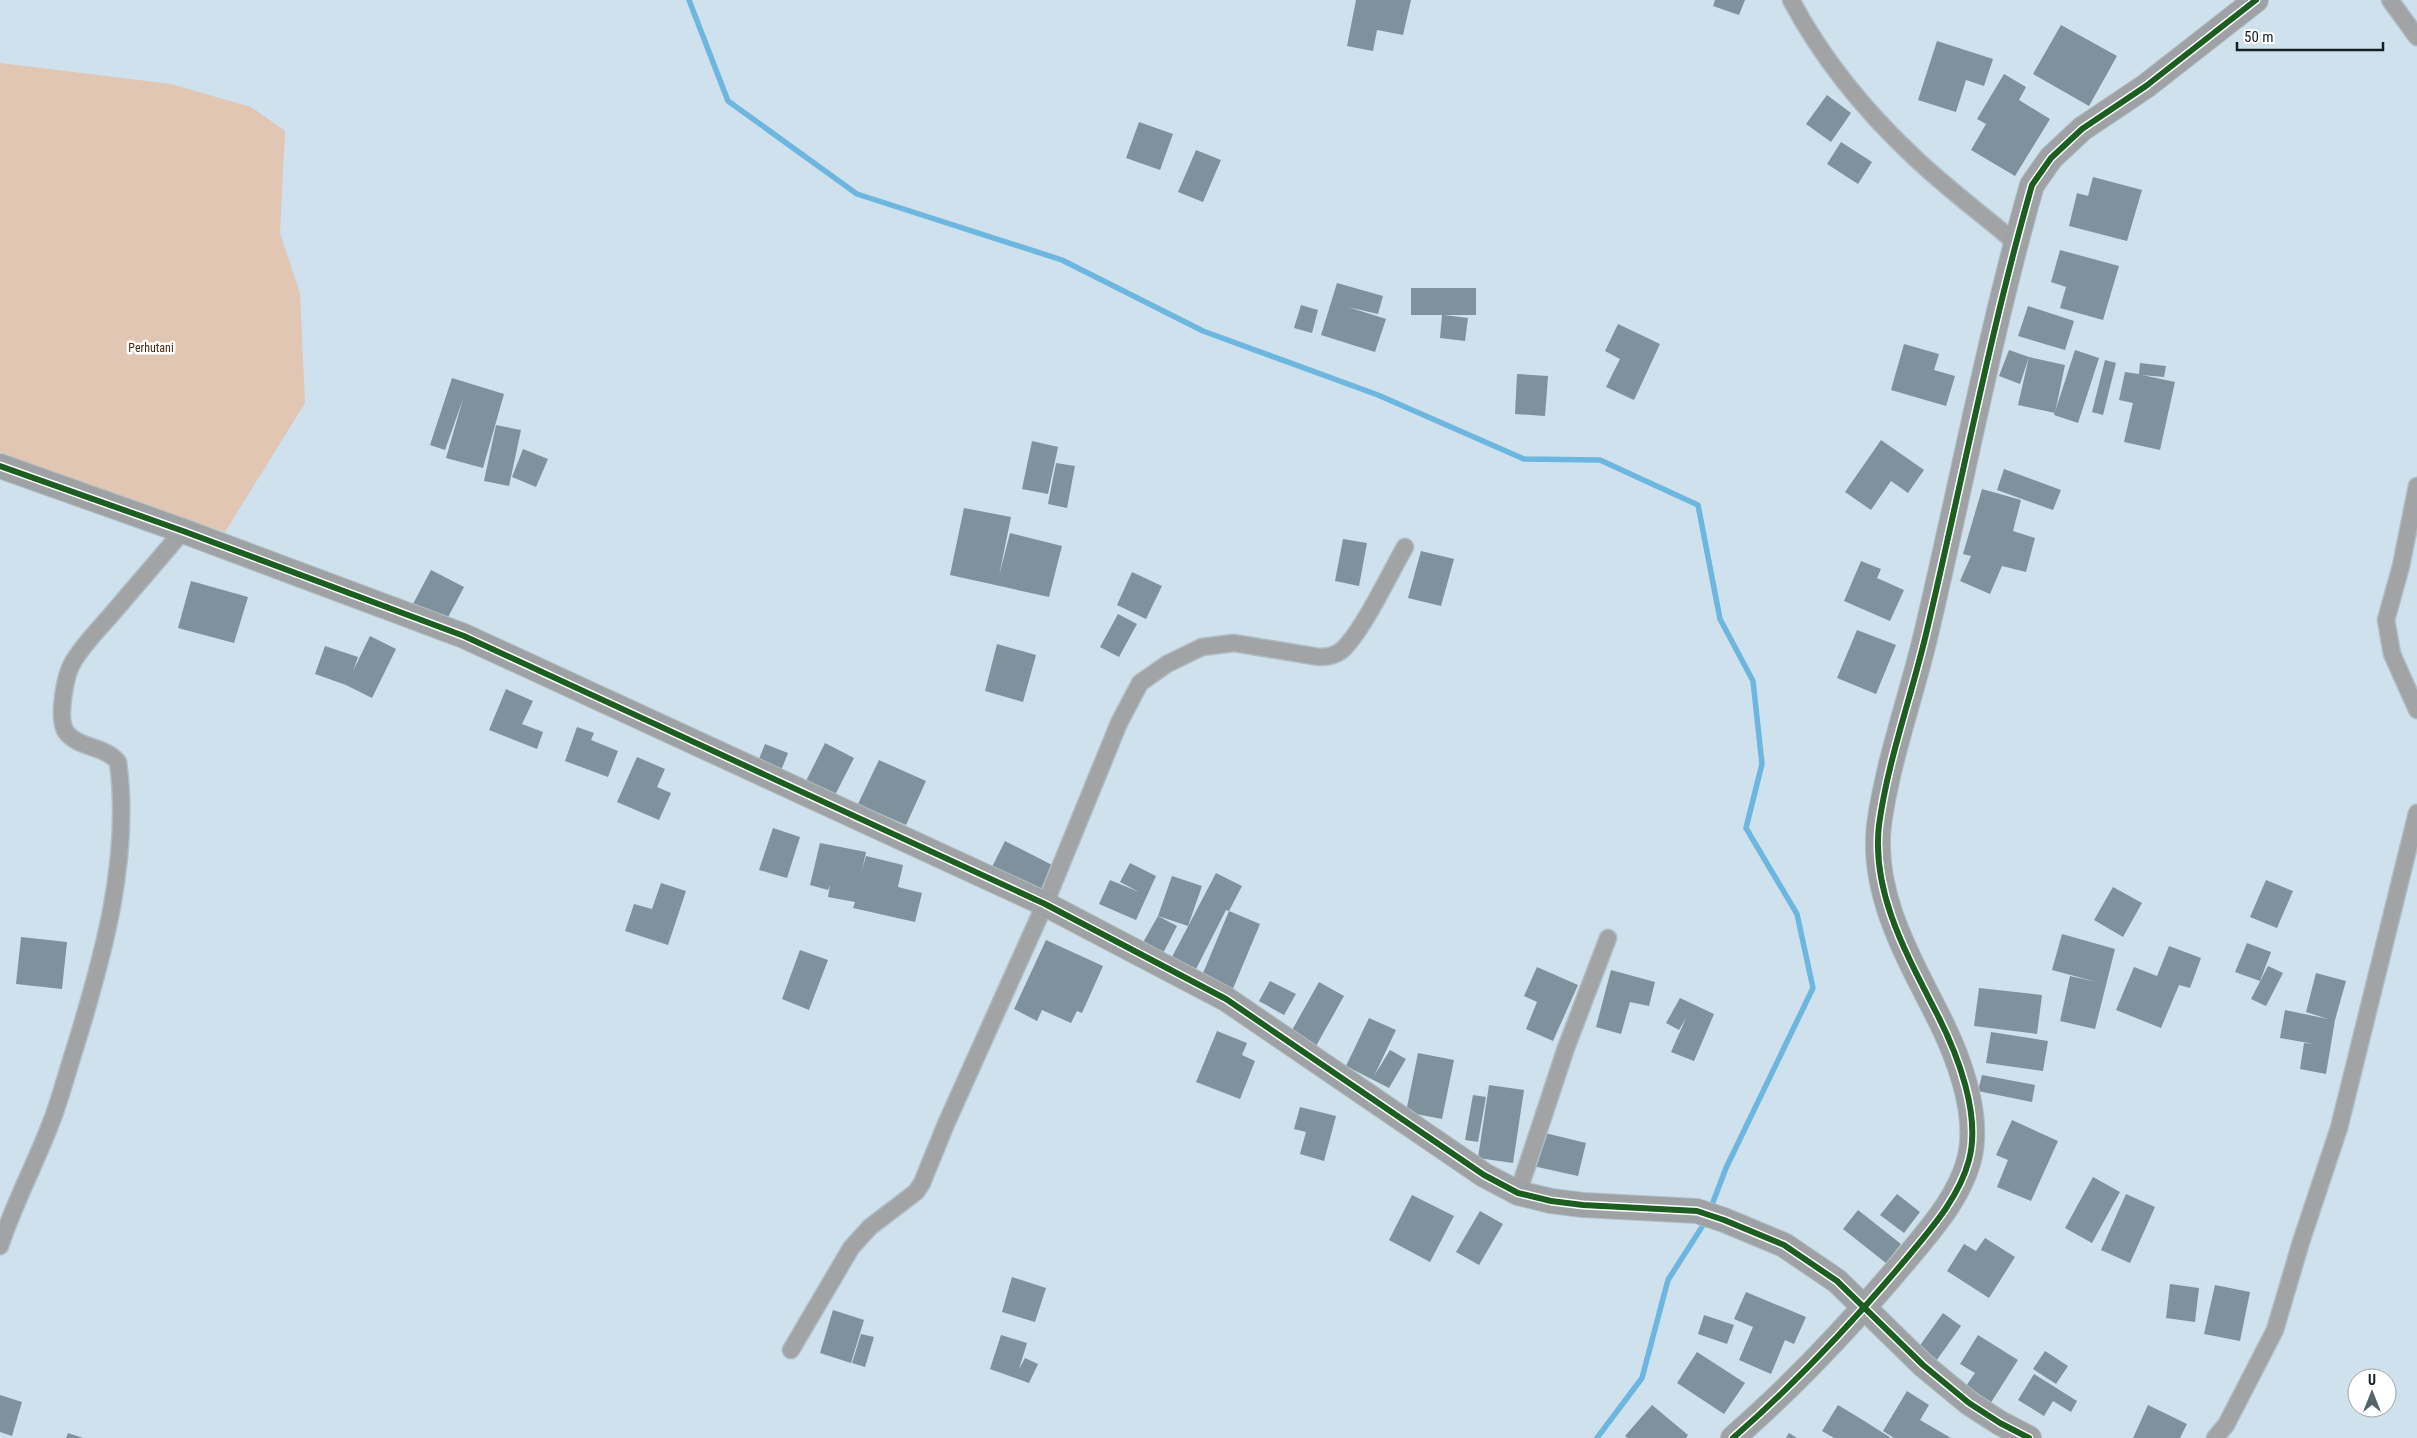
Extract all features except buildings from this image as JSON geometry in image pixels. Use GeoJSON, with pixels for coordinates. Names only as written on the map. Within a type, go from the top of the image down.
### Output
{"type":"FeatureCollection","features":[{"type":"Feature","properties":{"kind":"street"},"geometry":{"type":"LineString","coordinates":[[1791,0],[1809,34],[1873,116],[1914,157],[2016,243]]}},
{"type":"Feature","properties":{"kind":"street"},"geometry":{"type":"LineString","coordinates":[[1733,1438],[1758,1416],[1864,1308],[1936,1222],[1958,1188],[1969,1160],[1973,1129],[1969,1096],[1944,1027],[1902,944],[1887,900],[1879,864],[1879,827],[1888,779],[1926,634],[1978,393],[2032,185],[2051,158],[2082,129],[2146,86],[2256,0]]}},
{"type":"Feature","properties":{"kind":"street"},"geometry":{"type":"LineString","coordinates":[[2390,0],[2417,36]]}},
{"type":"Feature","properties":{"kind":"street"},"geometry":{"type":"LineString","coordinates":[[0,466],[183,531],[464,636],[1045,904],[1226,999],[1484,1175],[1518,1193],[1551,1202],[1697,1211],[1784,1245],[1836,1281],[1923,1365],[1969,1403],[2000,1423],[2029,1438]]}},
{"type":"Feature","properties":{"kind":"street"},"geometry":{"type":"LineString","coordinates":[[2417,486],[2401,566],[2386,620],[2392,654],[2417,710]]}},
{"type":"Feature","properties":{"kind":"street"},"geometry":{"type":"LineString","coordinates":[[0,1246],[8,1220],[52,1120],[91,996],[108,928],[120,851],[118,762],[112,754],[76,741],[65,731],[62,718],[65,680],[72,663],[88,642],[183,531]]}},
{"type":"Feature","properties":{"kind":"street"},"geometry":{"type":"LineString","coordinates":[[791,1350],[851,1248],[870,1228],[916,1192],[922,1183],[946,1124],[1045,904],[1119,723],[1140,683],[1167,664],[1202,647],[1234,643],[1319,657],[1336,654],[1353,638],[1405,547]]}},
{"type":"Feature","properties":{"kind":"street"},"geometry":{"type":"LineString","coordinates":[[2215,1438],[2226,1425],[2275,1330],[2301,1242],[2339,1128],[2417,813]]}},
{"type":"Feature","properties":{"kind":"street"},"geometry":{"type":"LineString","coordinates":[[1518,1193],[1566,1048],[1608,938]]}},
{"type":"Feature","properties":{"kind":"green space","name":"Perhutani"},"geometry":{"type":"Polygon","coordinates":[[[0,63],[171,84],[251,107],[285,131],[280,233],[300,293],[305,403],[225,532],[93,490],[0,452],[0,63]]]}},
{"type":"Feature","properties":{"kind":"waterway"},"geometry":{"type":"LineString","coordinates":[[689,0],[728,101],[857,194],[1062,260],[1203,331],[1378,395],[1524,459],[1600,460],[1698,505],[1720,619],[1753,681],[1762,764],[1746,828],[1797,914],[1813,988],[1726,1168],[1710,1210]]}},
{"type":"Feature","properties":{"kind":"waterway"},"geometry":{"type":"LineString","coordinates":[[1597,1438],[1642,1378],[1668,1280],[1707,1219]]}},
{"type":"Feature","properties":{"kind":"cycle path"},"geometry":{"type":"LineString","coordinates":[[1733,1438],[1823,1352],[1906,1259],[1943,1213],[1958,1187],[1969,1160],[1972,1124],[1970,1105],[1960,1066],[1945,1030],[1894,924],[1886,900],[1881,875],[1878,850],[1879,825],[1888,776],[1927,630],[2003,296],[2032,185],[2051,158],[2082,129],[2146,86],[2256,0]]}},
{"type":"Feature","properties":{"kind":"cycle path"},"geometry":{"type":"LineString","coordinates":[[0,466],[183,531],[464,636],[1045,904],[1226,999],[1484,1175],[1518,1193],[1551,1201],[1583,1205],[1697,1211],[1784,1245],[1837,1281],[1923,1365],[1969,1403],[2000,1423],[2029,1438]]}}]}
